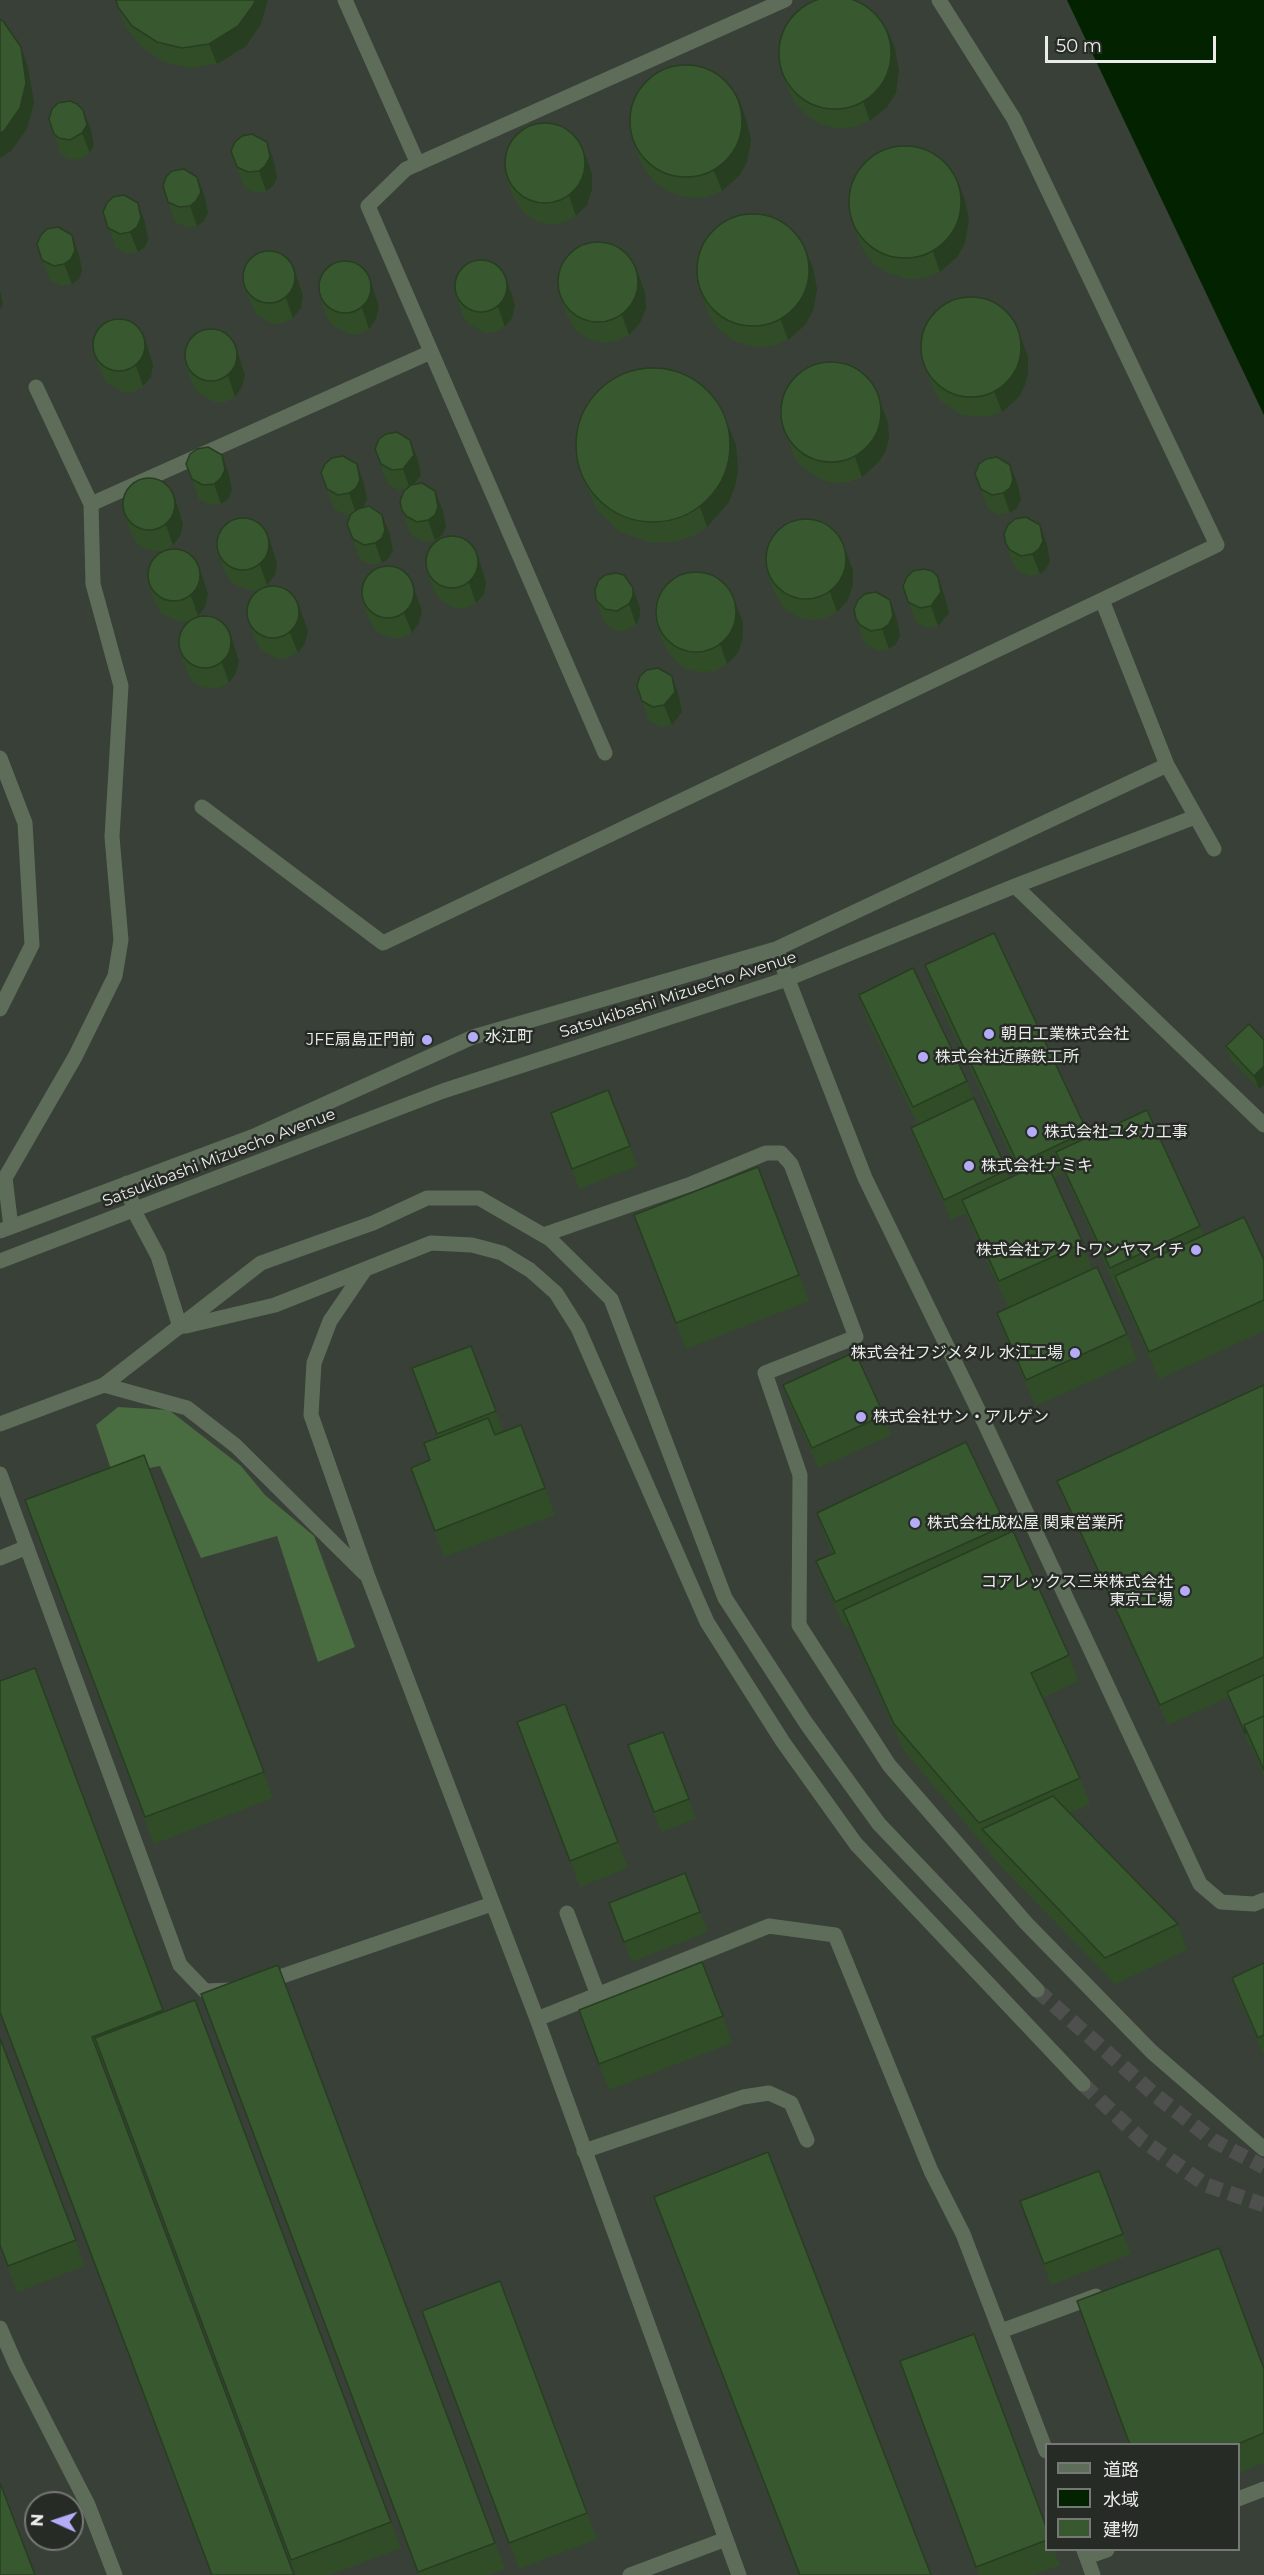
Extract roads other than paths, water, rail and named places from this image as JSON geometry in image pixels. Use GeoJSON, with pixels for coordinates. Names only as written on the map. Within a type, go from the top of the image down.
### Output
{"type":"FeatureCollection","features":[{"type":"Feature","properties":{"kind":"street"},"geometry":{"type":"LineString","coordinates":[[345,0],[418,164]]}},
{"type":"Feature","properties":{"kind":"street"},"geometry":{"type":"LineString","coordinates":[[605,753],[368,206],[406,169],[785,0]]}},
{"type":"Feature","properties":{"kind":"street"},"geometry":{"type":"LineString","coordinates":[[202,807],[383,943],[1217,545],[1014,119],[939,0]]}},
{"type":"Feature","properties":{"kind":"street"},"geometry":{"type":"LineString","coordinates":[[91,504],[431,352]]}},
{"type":"Feature","properties":{"kind":"street"},"geometry":{"type":"LineString","coordinates":[[5,1229],[5,1178],[75,1057],[115,976],[121,940],[112,837],[121,686],[93,584],[91,504],[36,387]]}},
{"type":"Feature","properties":{"kind":"street"},"geometry":{"type":"LineString","coordinates":[[1101,600],[1167,765],[1214,849]]}},
{"type":"Feature","properties":{"kind":"street"},"geometry":{"type":"LineString","coordinates":[[0,758],[25,824],[32,945],[0,1010]]}},
{"type":"Feature","properties":{"kind":"street","name":"Satsukibashi Mizuecho Avenue"},"geometry":{"type":"LineString","coordinates":[[5,1229],[254,1136],[473,1037],[776,949],[1167,765]]}},
{"type":"Feature","properties":{"kind":"street","name":"Satsukibashi Mizuecho Avenue"},"geometry":{"type":"LineString","coordinates":[[0,1261],[443,1090],[787,979],[1015,886],[1195,817]]}},
{"type":"Feature","properties":{"kind":"street"},"geometry":{"type":"LineString","coordinates":[[1015,886],[1264,1125]]}},
{"type":"Feature","properties":{"kind":"street"},"geometry":{"type":"LineString","coordinates":[[776,949],[865,1178],[985,1424],[1200,1884],[1221,1902],[1254,1904],[1264,1900]]}},
{"type":"Feature","properties":{"kind":"street"},"geometry":{"type":"LineString","coordinates":[[543,1235],[692,1184],[766,1153],[781,1153],[791,1164],[855,1336],[765,1373],[800,1475],[799,1625],[889,1765],[1026,1923],[1152,2052],[1264,2149]]}},
{"type":"Feature","properties":{"kind":"street"},"geometry":{"type":"LineString","coordinates":[[128,1183],[134,1211],[158,1256],[180,1327]]}},
{"type":"Feature","properties":{"kind":"street"},"geometry":{"type":"LineString","coordinates":[[0,1424],[104,1385],[261,1263],[373,1222],[427,1198],[479,1198],[550,1239],[611,1299],[725,1598],[806,1723],[879,1824],[1037,1990]]}},
{"type":"Feature","properties":{"kind":"street"},"geometry":{"type":"LineString","coordinates":[[180,1327],[275,1305],[431,1243],[472,1245],[502,1253],[530,1270],[556,1293],[578,1328],[706,1622],[783,1742],[856,1844],[1083,2084]]}},
{"type":"Feature","properties":{"kind":"street"},"geometry":{"type":"LineString","coordinates":[[364,1271],[330,1321],[314,1363],[311,1415],[368,1577],[537,2019],[739,2575]]}},
{"type":"Feature","properties":{"kind":"street"},"geometry":{"type":"LineString","coordinates":[[104,1385],[187,1408],[236,1446],[368,1577]]}},
{"type":"Feature","properties":{"kind":"street"},"geometry":{"type":"LineString","coordinates":[[0,1474],[180,1965],[205,1991],[240,1990],[492,1904]]}},
{"type":"Feature","properties":{"kind":"street"},"geometry":{"type":"LineString","coordinates":[[0,1558],[27,1547]]}},
{"type":"Feature","properties":{"kind":"street"},"geometry":{"type":"LineString","coordinates":[[567,1913],[598,1995]]}},
{"type":"Feature","properties":{"kind":"street"},"geometry":{"type":"LineString","coordinates":[[537,2019],[769,1926],[835,1935],[931,2171],[963,2235],[1045,2446]]}},
{"type":"Feature","properties":{"kind":"street"},"geometry":{"type":"LineString","coordinates":[[584,2151],[743,2097],[770,2093],[791,2103],[807,2140]]}},
{"type":"Feature","properties":{"kind":"street"},"geometry":{"type":"LineString","coordinates":[[1000,2331],[1109,2292]]}},
{"type":"Feature","properties":{"kind":"street"},"geometry":{"type":"LineString","coordinates":[[0,2328],[16,2365],[88,2505],[115,2575]]}},
{"type":"Feature","properties":{"kind":"street"},"geometry":{"type":"LineString","coordinates":[[1240,2499],[1264,2489]]}},
{"type":"Feature","properties":{"kind":"street"},"geometry":{"type":"LineString","coordinates":[[630,2575],[726,2538]]}},
{"type":"Feature","properties":{"kind":"street"},"geometry":{"type":"LineString","coordinates":[[1086,2553],[1093,2575]]}},
{"type":"Feature","properties":{"kind":"water"},"geometry":{"type":"Polygon","coordinates":[[[1067,0],[1264,0],[1264,415],[1067,0]]]}},
{"type":"Feature","properties":{"kind":"tunnel"},"geometry":{"type":"LineString","coordinates":[[1037,1990],[1154,2094],[1214,2141],[1264,2167]]}},
{"type":"Feature","properties":{"kind":"tunnel"},"geometry":{"type":"LineString","coordinates":[[1083,2084],[1142,2140],[1206,2185],[1264,2205]]}},
{"type":"Feature","properties":{"kind":"place","name":"朝日工業株式会社"},"geometry":{"type":"Point","coordinates":[989,1034]}},
{"type":"Feature","properties":{"kind":"place","name":"水江町"},"geometry":{"type":"Point","coordinates":[473,1037]}},
{"type":"Feature","properties":{"kind":"place","name":"JFE扇島正門前"},"geometry":{"type":"Point","coordinates":[427,1040]}},
{"type":"Feature","properties":{"kind":"place","name":"株式会社近藤鉄工所"},"geometry":{"type":"Point","coordinates":[923,1057]}},
{"type":"Feature","properties":{"kind":"place","name":"株式会社ユタカ工事"},"geometry":{"type":"Point","coordinates":[1032,1132]}},
{"type":"Feature","properties":{"kind":"place","name":"株式会社ナミキ"},"geometry":{"type":"Point","coordinates":[969,1166]}},
{"type":"Feature","properties":{"kind":"place","name":"株式会社アクトワンヤマイチ"},"geometry":{"type":"Point","coordinates":[1196,1250]}},
{"type":"Feature","properties":{"kind":"place","name":"株式会社フジメタル 水江工場"},"geometry":{"type":"Point","coordinates":[1075,1353]}},
{"type":"Feature","properties":{"kind":"place","name":"株式会社サン・アルゲン"},"geometry":{"type":"Point","coordinates":[861,1417]}},
{"type":"Feature","properties":{"kind":"place","name":"株式会社成松屋 関東営業所"},"geometry":{"type":"Point","coordinates":[915,1523]}},
{"type":"Feature","properties":{"kind":"place","name":"コアレックス三栄株式会社 東京工場"},"geometry":{"type":"Point","coordinates":[1185,1591]}}]}
